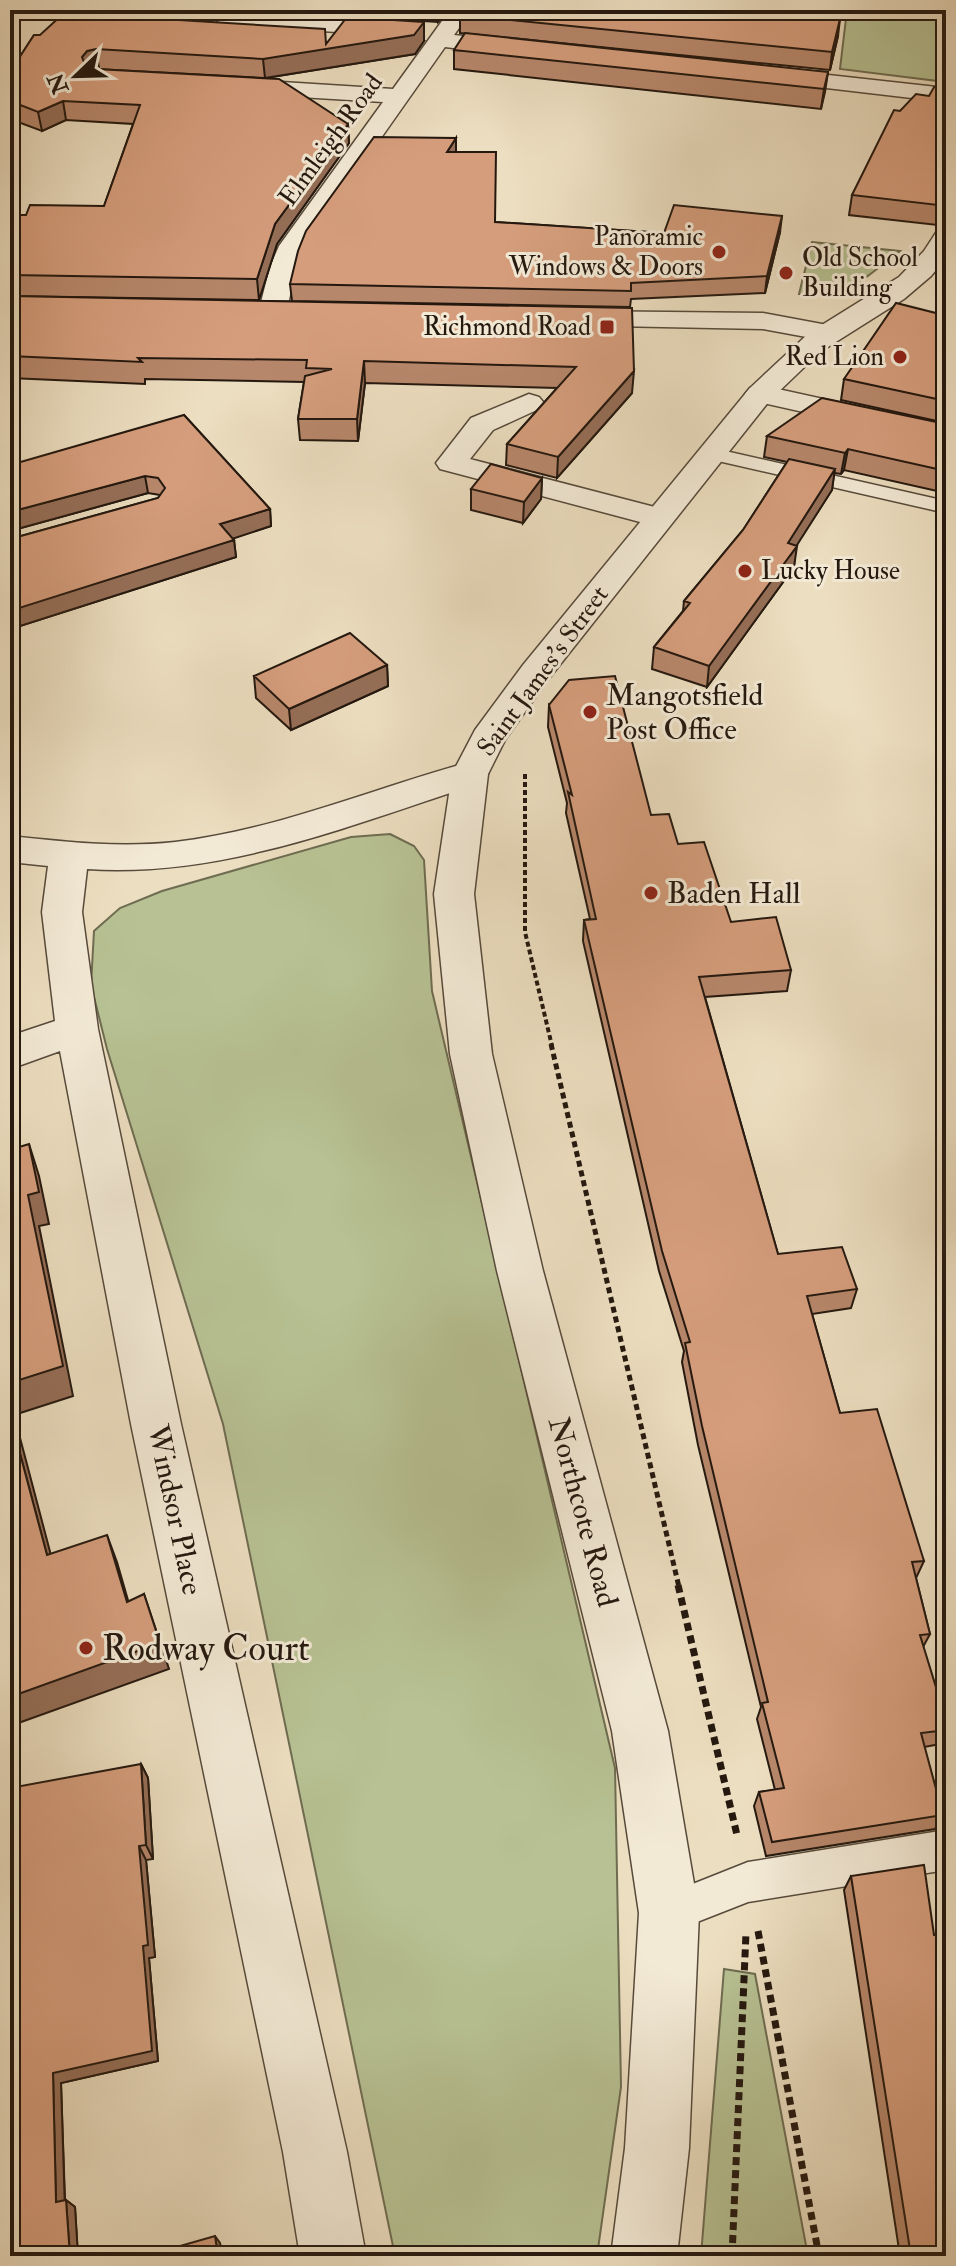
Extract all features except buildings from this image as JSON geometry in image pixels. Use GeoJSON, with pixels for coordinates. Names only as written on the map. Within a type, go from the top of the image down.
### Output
{"type":"FeatureCollection","features":[{"type":"Feature","properties":{"kind":"street"},"geometry":{"type":"LineString","coordinates":[[228,10],[225,19],[443,36],[534,51]]}},
{"type":"Feature","properties":{"kind":"street","name":"Elmleigh Road"},"geometry":{"type":"LineString","coordinates":[[272,314],[283,267],[292,246],[461,10]]}},
{"type":"Feature","properties":{"kind":"street"},"geometry":{"type":"LineString","coordinates":[[740,73],[946,95]]}},
{"type":"Feature","properties":{"kind":"street"},"geometry":{"type":"LineString","coordinates":[[210,84],[400,96]]}},
{"type":"Feature","properties":{"kind":"street","name":"Saint James's Street"},"geometry":{"type":"LineString","coordinates":[[10,849],[115,858],[175,855],[243,844],[470,774],[488,738],[535,673],[760,394],[793,358],[828,333],[903,291],[931,263],[946,237]]}},
{"type":"Feature","properties":{"kind":"street"},"geometry":{"type":"LineString","coordinates":[[242,313],[302,315]]}},
{"type":"Feature","properties":{"kind":"street"},"geometry":{"type":"LineString","coordinates":[[548,319],[763,321],[828,333]]}},
{"type":"Feature","properties":{"kind":"street"},"geometry":{"type":"LineString","coordinates":[[760,394],[946,435]]}},
{"type":"Feature","properties":{"kind":"street"},"geometry":{"type":"LineString","coordinates":[[529,403],[482,424],[451,463],[659,518]]}},
{"type":"Feature","properties":{"kind":"street","name":"Northcote Road"},"geometry":{"type":"LineString","coordinates":[[470,774],[454,894],[471,1054],[520,1271],[640,1731],[669,1913],[657,2148],[644,2256]]}},
{"type":"Feature","properties":{"kind":"street","name":"Windsor Place"},"geometry":{"type":"LineString","coordinates":[[69,855],[62,912],[77,1029],[156,1424],[315,2152],[333,2256]]}},
{"type":"Feature","properties":{"kind":"street"},"geometry":{"type":"LineString","coordinates":[[10,1053],[77,1029]]}},
{"type":"Feature","properties":{"kind":"lane"},"geometry":{"type":"LineString","coordinates":[[712,454],[946,507]]}},
{"type":"Feature","properties":{"kind":"lane"},"geometry":{"type":"LineString","coordinates":[[669,1913],[748,1882],[946,1850]]}},
{"type":"Feature","properties":{"kind":"path"},"geometry":{"type":"LineString","coordinates":[[10,17],[20,10]]}},
{"type":"Feature","properties":{"kind":"path"},"geometry":{"type":"LineString","coordinates":[[38,10],[80,16]]}},
{"type":"Feature","properties":{"kind":"path"},"geometry":{"type":"LineString","coordinates":[[525,766],[525,932],[748,1882],[819,2256]]}},
{"type":"Feature","properties":{"kind":"path"},"geometry":{"type":"LineString","coordinates":[[732,2256],[748,1882]]}},
{"type":"Feature","properties":{"kind":"green space"},"geometry":{"type":"Polygon","coordinates":[[[847,10],[946,13],[946,82],[840,69],[847,10]]]}},
{"type":"Feature","properties":{"kind":"green space"},"geometry":{"type":"Polygon","coordinates":[[[812,242],[900,251],[854,285],[829,294],[799,294],[812,242]]]}},
{"type":"Feature","properties":{"kind":"green space"},"geometry":{"type":"Polygon","coordinates":[[[390,834],[414,846],[424,860],[432,991],[615,1768],[621,2087],[597,2256],[395,2256],[223,1424],[107,1049],[91,985],[94,931],[120,908],[162,891],[351,837],[390,834]]]}},
{"type":"Feature","properties":{"kind":"green space"},"geometry":{"type":"Polygon","coordinates":[[[724,1969],[755,1974],[808,2256],[701,2256],[724,1969]]]}},
{"type":"Feature","properties":{"kind":"place","name":"Panoramic Windows & Doors"},"geometry":{"type":"Point","coordinates":[719,252]}},
{"type":"Feature","properties":{"kind":"place","name":"Old School Building"},"geometry":{"type":"Point","coordinates":[786,273]}},
{"type":"Feature","properties":{"kind":"place","name":"Richmond Road"},"geometry":{"type":"Point","coordinates":[607,327]}},
{"type":"Feature","properties":{"kind":"place","name":"Red Lion"},"geometry":{"type":"Point","coordinates":[900,357]}},
{"type":"Feature","properties":{"kind":"place","name":"Lucky House"},"geometry":{"type":"Point","coordinates":[745,571]}},
{"type":"Feature","properties":{"kind":"place","name":"Mangotsfield Post Office"},"geometry":{"type":"Point","coordinates":[590,712]}},
{"type":"Feature","properties":{"kind":"place","name":"Baden Hall"},"geometry":{"type":"Point","coordinates":[651,893]}},
{"type":"Feature","properties":{"kind":"place","name":"Rodway Court"},"geometry":{"type":"Point","coordinates":[86,1648]}}]}
